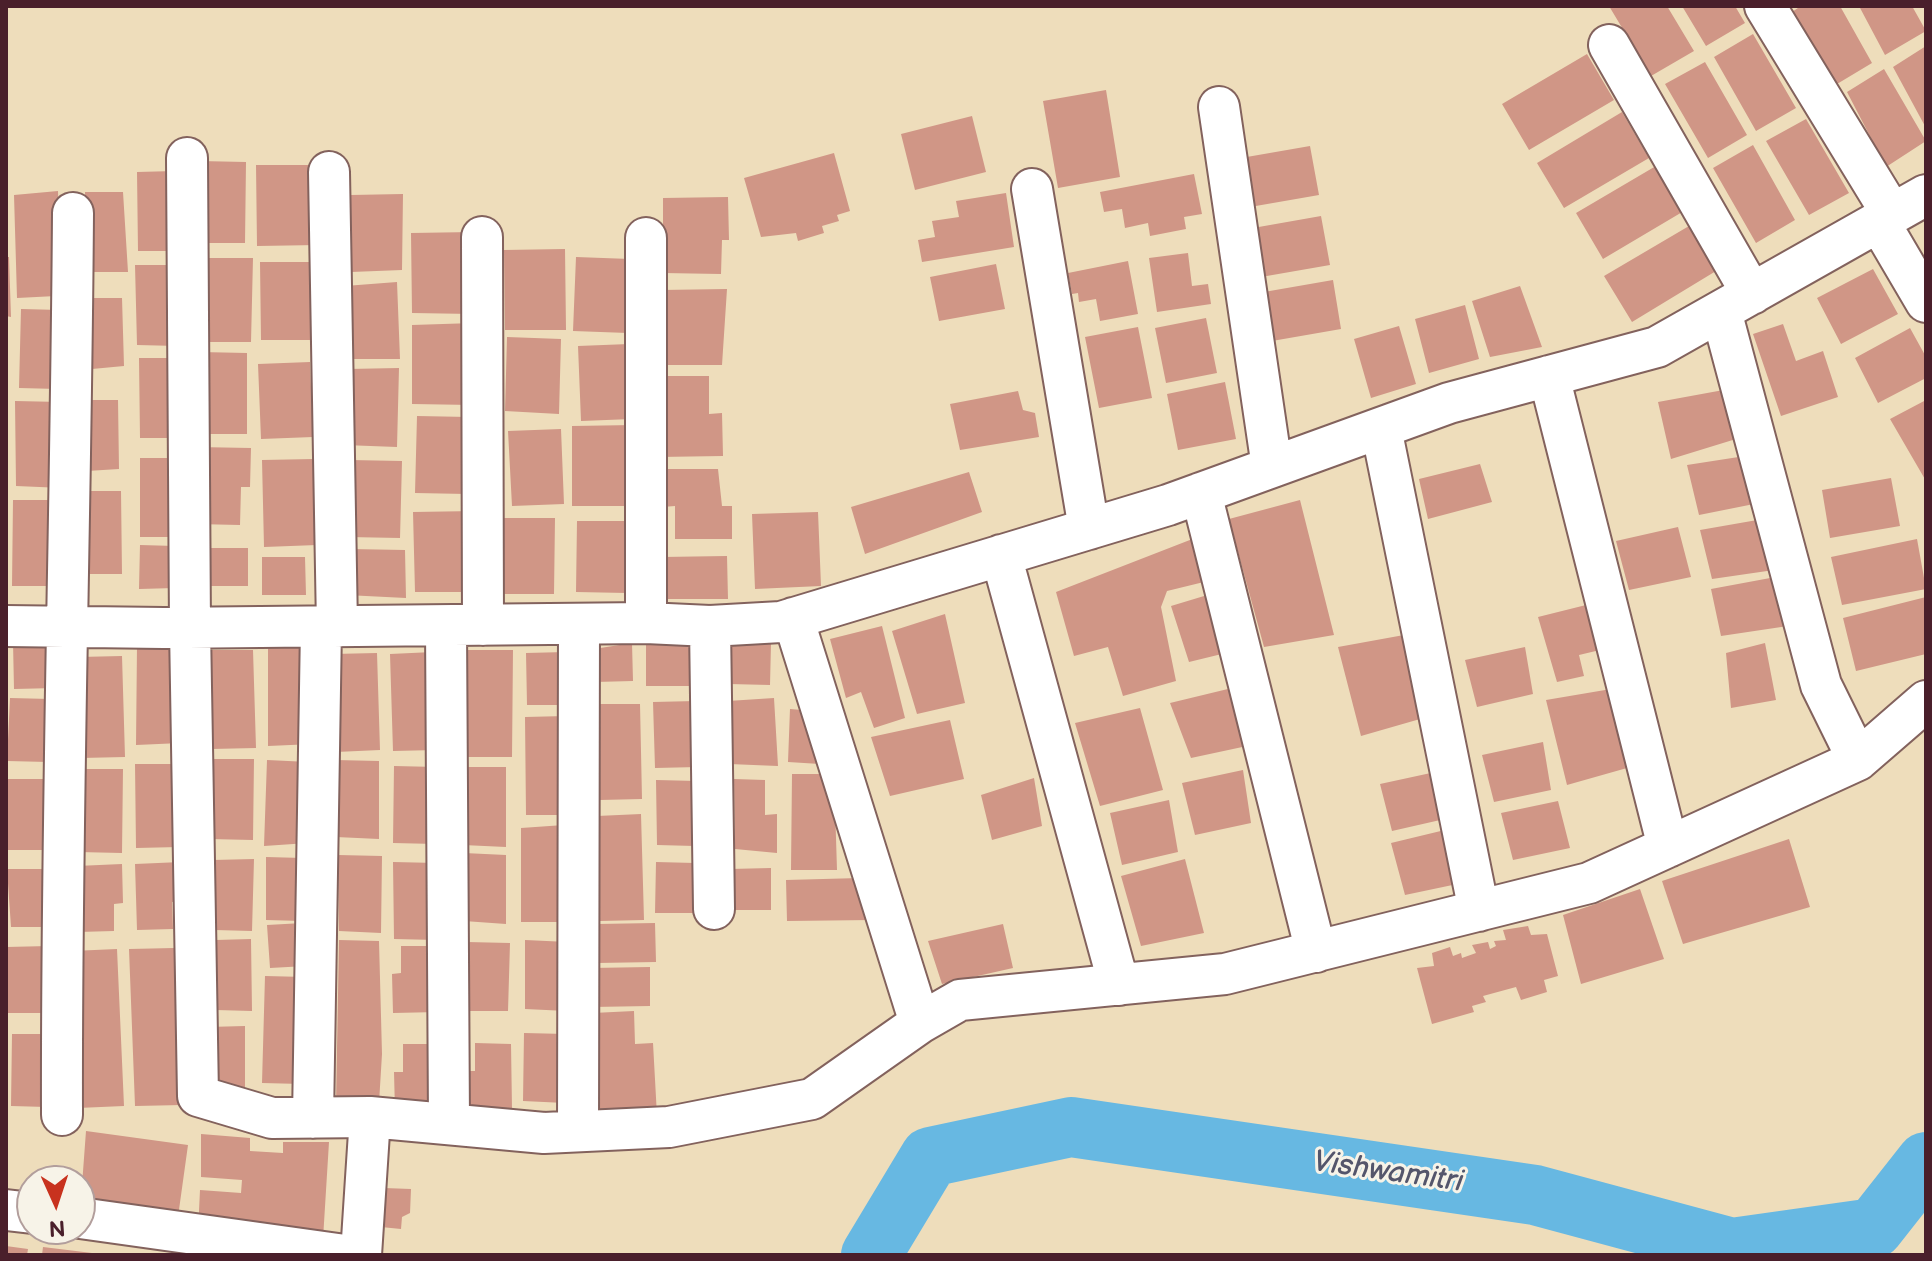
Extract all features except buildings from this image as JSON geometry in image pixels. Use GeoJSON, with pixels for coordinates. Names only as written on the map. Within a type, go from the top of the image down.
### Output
{"type":"FeatureCollection","features":[{"type":"Feature","properties":{"kind":"street"},"geometry":{"type":"LineString","coordinates":[[1765,6],[1899,210],[1926,302]]}},
{"type":"Feature","properties":{"kind":"street"},"geometry":{"type":"LineString","coordinates":[[1609,45],[1736,302],[1821,685],[1858,760]]}},
{"type":"Feature","properties":{"kind":"street"},"geometry":{"type":"LineString","coordinates":[[1219,107],[1272,467]]}},
{"type":"Feature","properties":{"kind":"street"},"geometry":{"type":"LineString","coordinates":[[187,158],[190,628],[198,1096],[272,1118],[370,1117],[544,1133],[669,1127],[812,1099],[920,1023],[960,1000],[1225,974],[1589,883],[1858,760],[1926,701]]}},
{"type":"Feature","properties":{"kind":"street"},"geometry":{"type":"LineString","coordinates":[[313,1118],[329,627],[329,172]]}},
{"type":"Feature","properties":{"kind":"street"},"geometry":{"type":"LineString","coordinates":[[1032,189],[1089,529]]}},
{"type":"Feature","properties":{"kind":"street"},"geometry":{"type":"LineString","coordinates":[[6,626],[190,628],[646,623],[710,626],[793,618],[1201,493],[1449,403],[1657,347],[1899,210]]}},
{"type":"Feature","properties":{"kind":"street"},"geometry":{"type":"LineString","coordinates":[[62,1115],[61,869],[70,627],[73,213]]}},
{"type":"Feature","properties":{"kind":"street"},"geometry":{"type":"LineString","coordinates":[[449,1122],[465,625],[482,237]]}},
{"type":"Feature","properties":{"kind":"street"},"geometry":{"type":"LineString","coordinates":[[646,238],[646,623]]}},
{"type":"Feature","properties":{"kind":"street"},"geometry":{"type":"LineString","coordinates":[[1549,376],[1668,847]]}},
{"type":"Feature","properties":{"kind":"street"},"geometry":{"type":"LineString","coordinates":[[1381,428],[1479,911]]}},
{"type":"Feature","properties":{"kind":"street"},"geometry":{"type":"LineString","coordinates":[[1201,493],[1316,952]]}},
{"type":"Feature","properties":{"kind":"street"},"geometry":{"type":"LineString","coordinates":[[1001,555],[1119,985]]}},
{"type":"Feature","properties":{"kind":"street"},"geometry":{"type":"LineString","coordinates":[[793,618],[920,1023]]}},
{"type":"Feature","properties":{"kind":"street"},"geometry":{"type":"LineString","coordinates":[[578,1131],[579,624]]}},
{"type":"Feature","properties":{"kind":"street"},"geometry":{"type":"LineString","coordinates":[[710,626],[714,909]]}},
{"type":"Feature","properties":{"kind":"street"},"geometry":{"type":"LineString","coordinates":[[361,1255],[370,1117]]}},
{"type":"Feature","properties":{"kind":"street"},"geometry":{"type":"LineString","coordinates":[[96,1220],[345,1255]]}},
{"type":"Feature","properties":{"kind":"waterway","name":"Vishwamitri"},"geometry":{"type":"LineString","coordinates":[[871,1255],[930,1157],[1071,1127],[1535,1195],[1732,1248],[1874,1228],[1926,1162]]}}]}
